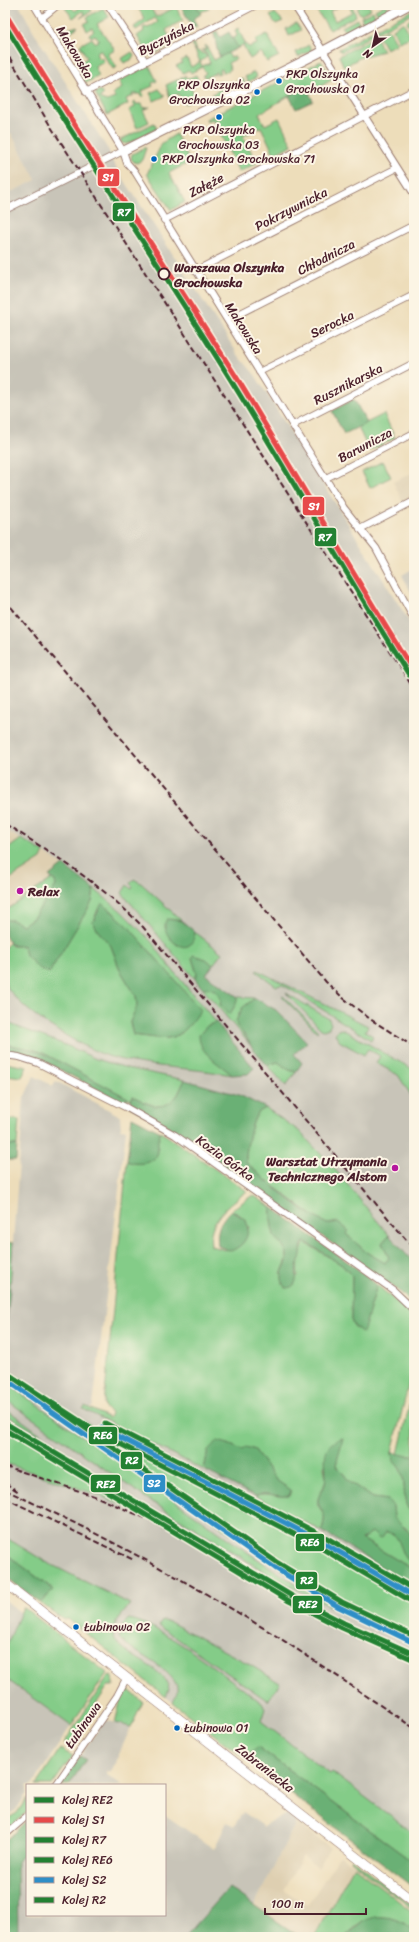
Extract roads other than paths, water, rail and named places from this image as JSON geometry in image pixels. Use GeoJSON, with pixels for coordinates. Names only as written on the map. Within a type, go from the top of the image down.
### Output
{"type":"FeatureCollection","features":[{"type":"Feature","properties":{"kind":"main road","name":"Zabraniecka"},"geometry":{"type":"LineString","coordinates":[[5,1582],[414,1902]]}},
{"type":"Feature","properties":{"kind":"street","name":"Makowska"},"geometry":{"type":"LineString","coordinates":[[34,5],[123,151],[127,163],[135,172],[195,271],[344,508],[376,548],[414,619]]}},
{"type":"Feature","properties":{"kind":"street"},"geometry":{"type":"LineString","coordinates":[[42,18],[58,5]]}},
{"type":"Feature","properties":{"kind":"street"},"geometry":{"type":"LineString","coordinates":[[108,5],[145,61]]}},
{"type":"Feature","properties":{"kind":"street","name":"Byczyńska"},"geometry":{"type":"LineString","coordinates":[[86,92],[256,5]]}},
{"type":"Feature","properties":{"kind":"street"},"geometry":{"type":"LineString","coordinates":[[294,5],[414,194]]}},
{"type":"Feature","properties":{"kind":"street"},"geometry":{"type":"LineString","coordinates":[[5,210],[323,50],[409,5]]}},
{"type":"Feature","properties":{"kind":"street","name":"Załęże"},"geometry":{"type":"LineString","coordinates":[[164,220],[414,90]]}},
{"type":"Feature","properties":{"kind":"street","name":"Pokrzywnicka"},"geometry":{"type":"LineString","coordinates":[[195,271],[397,168]]}},
{"type":"Feature","properties":{"kind":"street","name":"Chłodnicza"},"geometry":{"type":"LineString","coordinates":[[227,320],[414,225]]}},
{"type":"Feature","properties":{"kind":"street","name":"Serocka"},"geometry":{"type":"LineString","coordinates":[[259,372],[414,295]]}},
{"type":"Feature","properties":{"kind":"street","name":"Rusznikarska"},"geometry":{"type":"LineString","coordinates":[[293,425],[414,363]]}},
{"type":"Feature","properties":{"kind":"street","name":"Barwnicza"},"geometry":{"type":"LineString","coordinates":[[326,478],[414,432]]}},
{"type":"Feature","properties":{"kind":"street"},"geometry":{"type":"LineString","coordinates":[[360,529],[414,501]]}},
{"type":"Feature","properties":{"kind":"street","name":"Kozia Górka"},"geometry":{"type":"LineString","coordinates":[[5,1055],[19,1057],[38,1064],[127,1108],[175,1135],[393,1290],[414,1310]]}},
{"type":"Feature","properties":{"kind":"street","name":"Łubinowa"},"geometry":{"type":"LineString","coordinates":[[57,1784],[117,1696],[127,1677]]}},
{"type":"Feature","properties":{"kind":"street"},"geometry":{"type":"LineString","coordinates":[[5,1835],[26,1817]]}},
{"type":"Feature","properties":{"kind":"railway"},"geometry":{"type":"LineString","coordinates":[[5,50],[51,127],[414,689]]}},
{"type":"Feature","properties":{"kind":"railway"},"geometry":{"type":"LineString","coordinates":[[5,600],[326,982],[370,1019],[414,1047]]}},
{"type":"Feature","properties":{"kind":"railway"},"geometry":{"type":"LineString","coordinates":[[5,824],[42,847],[95,884],[143,927],[414,1249]]}},
{"type":"Feature","properties":{"kind":"railway"},"geometry":{"type":"LineString","coordinates":[[5,1466],[97,1497],[147,1519],[184,1538],[313,1613],[414,1660]]}},
{"type":"Feature","properties":{"kind":"railway"},"geometry":{"type":"LineString","coordinates":[[5,1483],[19,1492]]}},
{"type":"Feature","properties":{"kind":"railway"},"geometry":{"type":"LineString","coordinates":[[5,1490],[106,1539],[206,1594],[270,1632],[414,1728]]}},
{"type":"Feature","properties":{"kind":"railway"},"geometry":{"type":"LineString","coordinates":[[5,1498],[134,1560]]}},
{"type":"Feature","properties":{"kind":"rail line","name":"S1"},"geometry":{"type":"LineString","coordinates":[[5,13],[62,105],[237,378],[414,672]]}},
{"type":"Feature","properties":{"kind":"rail line","name":"R7"},"geometry":{"type":"LineString","coordinates":[[5,25],[232,382],[409,675]]}},
{"type":"Feature","properties":{"kind":"rail line","name":"RE6"},"geometry":{"type":"LineString","coordinates":[[5,1372],[97,1432],[321,1548],[411,1601]]}},
{"type":"Feature","properties":{"kind":"rail line","name":"R2"},"geometry":{"type":"LineString","coordinates":[[8,1374],[278,1563],[342,1602],[414,1636]]}},
{"type":"Feature","properties":{"kind":"rail line","name":"S2"},"geometry":{"type":"LineString","coordinates":[[5,1379],[275,1568],[339,1607],[414,1643]]}},
{"type":"Feature","properties":{"kind":"rail line","name":"RE2"},"geometry":{"type":"LineString","coordinates":[[5,1423],[292,1596],[344,1623],[414,1654]]}},
{"type":"Feature","properties":{"kind":"rail line","name":"R2"},"geometry":{"type":"LineString","coordinates":[[105,1423],[327,1538],[414,1589]]}},
{"type":"Feature","properties":{"kind":"rail line","name":"S2"},"geometry":{"type":"LineString","coordinates":[[102,1428],[324,1543],[414,1596]]}},
{"type":"Feature","properties":{"kind":"rail line","name":"RE6"},"geometry":{"type":"LineString","coordinates":[[5,1430],[289,1601],[342,1628],[412,1659]]}},
{"type":"Feature","properties":{"kind":"place","name":"PKP Olszynka Grochowska 01"},"geometry":{"type":"Point","coordinates":[279,81]}},
{"type":"Feature","properties":{"kind":"place","name":"PKP Olszynka Grochowska 02"},"geometry":{"type":"Point","coordinates":[257,92]}},
{"type":"Feature","properties":{"kind":"place","name":"PKP Olszynka Grochowska 03"},"geometry":{"type":"Point","coordinates":[219,117]}},
{"type":"Feature","properties":{"kind":"place","name":"PKP Olszynka Grochowska 71"},"geometry":{"type":"Point","coordinates":[154,159]}},
{"type":"Feature","properties":{"kind":"place","name":"Warszawa Olszynka Grochowska"},"geometry":{"type":"Point","coordinates":[164,274]}},
{"type":"Feature","properties":{"kind":"place","name":"Relax"},"geometry":{"type":"Point","coordinates":[20,891]}},
{"type":"Feature","properties":{"kind":"place","name":"Warsztat Utrzymania Technicznego Alstom"},"geometry":{"type":"Point","coordinates":[395,1168]}},
{"type":"Feature","properties":{"kind":"place","name":"Łubinowa 02"},"geometry":{"type":"Point","coordinates":[76,1627]}},
{"type":"Feature","properties":{"kind":"place","name":"Łubinowa 01"},"geometry":{"type":"Point","coordinates":[177,1728]}}]}
